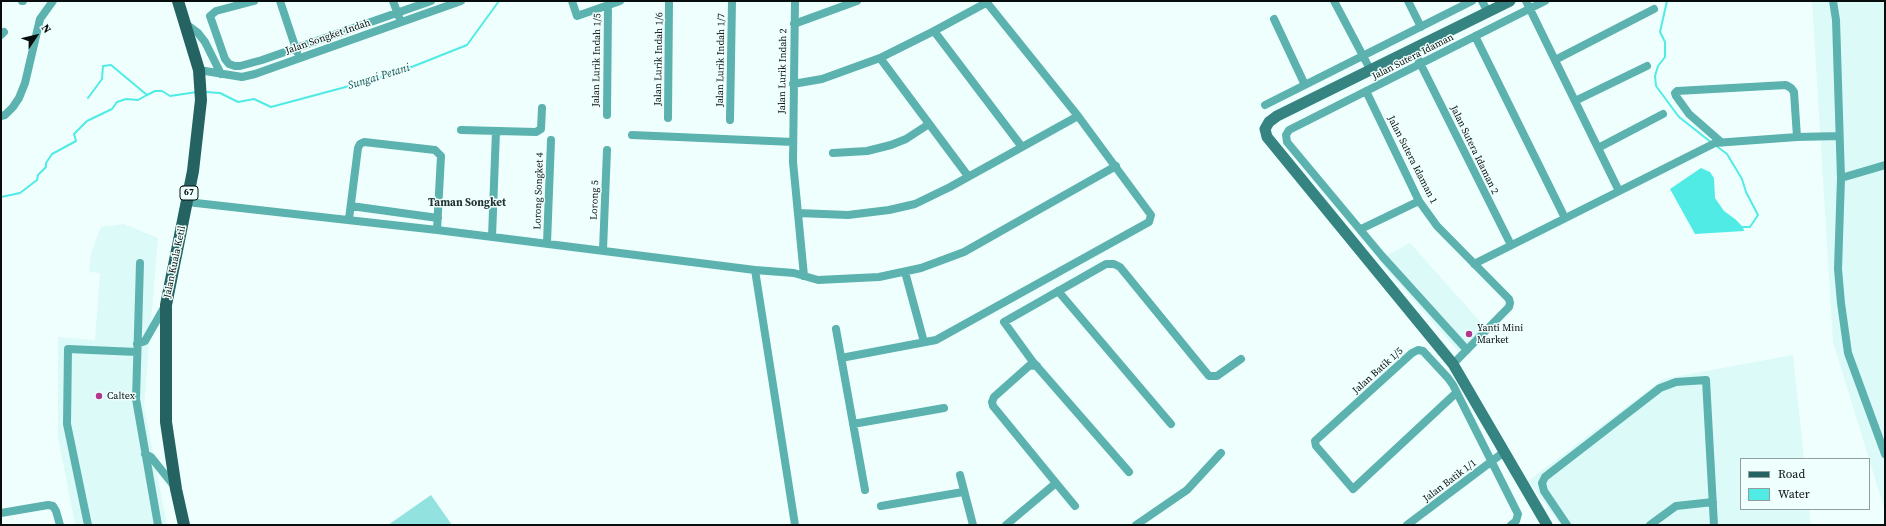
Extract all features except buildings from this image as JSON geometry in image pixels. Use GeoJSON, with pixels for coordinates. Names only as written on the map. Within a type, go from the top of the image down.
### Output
{"type":"FeatureCollection","features":[{"type":"Feature","properties":{"kind":"main road","name":"Jalan Kuala Ketil"},"geometry":{"type":"LineString","coordinates":[[178,1],[186,24],[200,76],[201,100],[198,142],[166,305],[166,422],[176,489],[184,525]]}},
{"type":"Feature","properties":{"kind":"street"},"geometry":{"type":"LineString","coordinates":[[1,116],[5,115],[13,107],[19,98],[25,83],[40,19],[54,1]]}},
{"type":"Feature","properties":{"kind":"street"},"geometry":{"type":"LineString","coordinates":[[254,1],[211,13],[210,16],[225,59],[229,64],[240,66],[431,1]]}},
{"type":"Feature","properties":{"kind":"street"},"geometry":{"type":"LineString","coordinates":[[280,1],[299,58]]}},
{"type":"Feature","properties":{"kind":"street"},"geometry":{"type":"LineString","coordinates":[[393,1],[401,22]]}},
{"type":"Feature","properties":{"kind":"street","name":"Jalan Songket Indah"},"geometry":{"type":"LineString","coordinates":[[200,76],[221,74],[242,77],[255,74],[461,1]]}},
{"type":"Feature","properties":{"kind":"street"},"geometry":{"type":"LineString","coordinates":[[572,1],[577,16],[620,1]]}},
{"type":"Feature","properties":{"kind":"street","name":"Jalan Lurik Indah 1/6"},"geometry":{"type":"LineString","coordinates":[[668,118],[669,1]]}},
{"type":"Feature","properties":{"kind":"street","name":"Jalan Lurik Indah 1/7"},"geometry":{"type":"LineString","coordinates":[[730,120],[732,1]]}},
{"type":"Feature","properties":{"kind":"street","name":"Jalan Lurik Indah 2"},"geometry":{"type":"LineString","coordinates":[[795,1],[793,142],[804,276]]}},
{"type":"Feature","properties":{"kind":"street"},"geometry":{"type":"LineString","coordinates":[[794,24],[857,1]]}},
{"type":"Feature","properties":{"kind":"street"},"geometry":{"type":"LineString","coordinates":[[1334,1],[1371,71]]}},
{"type":"Feature","properties":{"kind":"street"},"geometry":{"type":"LineString","coordinates":[[1408,1],[1421,27]]}},
{"type":"Feature","properties":{"kind":"street"},"geometry":{"type":"LineString","coordinates":[[1265,105],[1472,1]]}},
{"type":"Feature","properties":{"kind":"street"},"geometry":{"type":"LineString","coordinates":[[1482,1],[1488,12]]}},
{"type":"Feature","properties":{"kind":"street"},"geometry":{"type":"LineString","coordinates":[[1510,1],[1371,71],[1277,116],[1265,129],[1267,137],[1453,364],[1504,452],[1542,523]]}},
{"type":"Feature","properties":{"kind":"street","name":"Jalan Sutera Idaman"},"geometry":{"type":"LineString","coordinates":[[1361,230],[1287,142],[1286,136],[1289,130],[1475,36],[1528,5],[1545,1]]}},
{"type":"Feature","properties":{"kind":"street"},"geometry":{"type":"LineString","coordinates":[[1833,1],[1836,20],[1841,178],[1838,269],[1844,329],[1848,353],[1885,454]]}},
{"type":"Feature","properties":{"kind":"street"},"geometry":{"type":"LineString","coordinates":[[793,84],[822,79],[880,58],[984,4],[988,4],[1078,116],[1151,215],[1148,222],[936,340],[841,358]]}},
{"type":"Feature","properties":{"kind":"street","name":"Jalan Lurik Indah 1/5"},"geometry":{"type":"LineString","coordinates":[[607,115],[608,5]]}},
{"type":"Feature","properties":{"kind":"street"},"geometry":{"type":"LineString","coordinates":[[1528,5],[1619,191]]}},
{"type":"Feature","properties":{"kind":"street"},"geometry":{"type":"LineString","coordinates":[[1555,60],[1654,9]]}},
{"type":"Feature","properties":{"kind":"street"},"geometry":{"type":"LineString","coordinates":[[1274,19],[1305,85]]}},
{"type":"Feature","properties":{"kind":"street"},"geometry":{"type":"LineString","coordinates":[[186,24],[205,42],[221,74]]}},
{"type":"Feature","properties":{"kind":"street"},"geometry":{"type":"LineString","coordinates":[[934,31],[1022,147]]}},
{"type":"Feature","properties":{"kind":"street"},"geometry":{"type":"LineString","coordinates":[[1475,36],[1565,218]]}},
{"type":"Feature","properties":{"kind":"street","name":"Jalan Sutera Idaman 2"},"geometry":{"type":"LineString","coordinates":[[1413,49],[1511,245]]}},
{"type":"Feature","properties":{"kind":"street"},"geometry":{"type":"LineString","coordinates":[[880,58],[968,176]]}},
{"type":"Feature","properties":{"kind":"street"},"geometry":{"type":"LineString","coordinates":[[1575,102],[1647,66]]}},
{"type":"Feature","properties":{"kind":"street"},"geometry":{"type":"LineString","coordinates":[[1715,144],[1689,114],[1675,93],[1678,91],[1786,85],[1794,92],[1797,137]]}},
{"type":"Feature","properties":{"kind":"street","name":"Jalan Sutera Idaman 1"},"geometry":{"type":"LineString","coordinates":[[1366,91],[1419,201],[1437,226],[1509,299],[1509,307],[1467,350]]}},
{"type":"Feature","properties":{"kind":"street"},"geometry":{"type":"LineString","coordinates":[[460,130],[539,131],[541,126],[542,108]]}},
{"type":"Feature","properties":{"kind":"street"},"geometry":{"type":"LineString","coordinates":[[1598,148],[1663,114]]}},
{"type":"Feature","properties":{"kind":"street"},"geometry":{"type":"LineString","coordinates":[[798,213],[848,215],[915,204],[1078,116]]}},
{"type":"Feature","properties":{"kind":"street"},"geometry":{"type":"LineString","coordinates":[[834,153],[867,151],[891,145],[906,139],[929,124]]}},
{"type":"Feature","properties":{"kind":"street"},"geometry":{"type":"LineString","coordinates":[[492,237],[496,131]]}},
{"type":"Feature","properties":{"kind":"street"},"geometry":{"type":"LineString","coordinates":[[632,135],[793,142]]}},
{"type":"Feature","properties":{"kind":"street"},"geometry":{"type":"LineString","coordinates":[[1474,264],[1715,144],[1797,137],[1839,136]]}},
{"type":"Feature","properties":{"kind":"street","name":"Lorong Songket 4"},"geometry":{"type":"LineString","coordinates":[[547,243],[551,140]]}},
{"type":"Feature","properties":{"kind":"street"},"geometry":{"type":"LineString","coordinates":[[349,219],[357,154],[360,144],[364,142],[435,150],[439,152],[440,156],[437,230]]}},
{"type":"Feature","properties":{"kind":"street","name":"Lorong 5"},"geometry":{"type":"LineString","coordinates":[[603,250],[607,150]]}},
{"type":"Feature","properties":{"kind":"street"},"geometry":{"type":"LineString","coordinates":[[1841,178],[1885,165]]}},
{"type":"Feature","properties":{"kind":"street"},"geometry":{"type":"LineString","coordinates":[[187,202],[349,219],[755,270],[794,273],[814,280],[879,277],[921,268],[964,252],[1116,166]]}},
{"type":"Feature","properties":{"kind":"street"},"geometry":{"type":"LineString","coordinates":[[1419,201],[1361,230],[1382,256],[1467,350],[1453,364]]}},
{"type":"Feature","properties":{"kind":"street"},"geometry":{"type":"LineString","coordinates":[[351,206],[438,218]]}},
{"type":"Feature","properties":{"kind":"street"},"geometry":{"type":"LineString","coordinates":[[140,263],[136,399],[158,525]]}},
{"type":"Feature","properties":{"kind":"street"},"geometry":{"type":"LineString","coordinates":[[1129,472],[1037,366],[1004,322],[1106,264],[1114,264],[1120,267],[1209,376],[1217,376],[1242,359]]}},
{"type":"Feature","properties":{"kind":"street"},"geometry":{"type":"LineString","coordinates":[[755,270],[795,525]]}},
{"type":"Feature","properties":{"kind":"street"},"geometry":{"type":"LineString","coordinates":[[905,272],[924,342]]}},
{"type":"Feature","properties":{"kind":"street"},"geometry":{"type":"LineString","coordinates":[[1058,291],[1172,424]]}},
{"type":"Feature","properties":{"kind":"street"},"geometry":{"type":"LineString","coordinates":[[88,525],[68,424],[68,349],[137,348],[145,341],[166,305]]}},
{"type":"Feature","properties":{"kind":"street"},"geometry":{"type":"LineString","coordinates":[[836,329],[866,490]]}},
{"type":"Feature","properties":{"kind":"street","name":"Jalan Batik 1/5"},"geometry":{"type":"LineString","coordinates":[[1456,393],[1353,489],[1317,449],[1315,441],[1412,353],[1418,350],[1423,352],[1444,373],[1456,393],[1518,514],[1516,521],[1511,525]]}},
{"type":"Feature","properties":{"kind":"street"},"geometry":{"type":"LineString","coordinates":[[1037,366],[1030,365],[994,398],[992,402],[1075,506]]}},
{"type":"Feature","properties":{"kind":"street"},"geometry":{"type":"LineString","coordinates":[[1567,525],[1544,491],[1542,483],[1545,477],[1660,388],[1676,382],[1706,380],[1714,525]]}},
{"type":"Feature","properties":{"kind":"street"},"geometry":{"type":"LineString","coordinates":[[853,424],[944,408]]}},
{"type":"Feature","properties":{"kind":"street"},"geometry":{"type":"LineString","coordinates":[[1136,525],[1188,490],[1221,452]]}},
{"type":"Feature","properties":{"kind":"street","name":"Jalan Batik 1/1"},"geometry":{"type":"LineString","coordinates":[[1407,525],[1504,452]]}},
{"type":"Feature","properties":{"kind":"street"},"geometry":{"type":"LineString","coordinates":[[145,454],[151,457],[176,489]]}},
{"type":"Feature","properties":{"kind":"street"},"geometry":{"type":"LineString","coordinates":[[960,475],[973,525]]}},
{"type":"Feature","properties":{"kind":"street"},"geometry":{"type":"LineString","coordinates":[[1006,525],[1056,483]]}},
{"type":"Feature","properties":{"kind":"street"},"geometry":{"type":"LineString","coordinates":[[881,506],[964,492]]}},
{"type":"Feature","properties":{"kind":"street"},"geometry":{"type":"LineString","coordinates":[[1650,525],[1676,506],[1713,502]]}},
{"type":"Feature","properties":{"kind":"street"},"geometry":{"type":"LineString","coordinates":[[1,513],[48,505],[53,506],[60,525]]}},
{"type":"Feature","properties":{"kind":"shaded area"},"geometry":{"type":"Polygon","coordinates":[[[1812,1],[1885,1],[1885,511],[1870,458],[1869,458],[1833,342],[1812,1]]]}},
{"type":"Feature","properties":{"kind":"shaded area"},"geometry":{"type":"Polygon","coordinates":[[[124,224],[158,238],[144,406],[167,525],[75,525],[58,437],[58,337],[95,340],[100,273],[89,272],[91,253],[101,227],[124,224]]]}},
{"type":"Feature","properties":{"kind":"shaded area"},"geometry":{"type":"Polygon","coordinates":[[[1410,243],[1485,327],[1458,351],[1378,260],[1410,243]]]}},
{"type":"Feature","properties":{"kind":"shaded area"},"geometry":{"type":"Polygon","coordinates":[[[1793,355],[1804,458],[1740,458],[1740,510],[1809,510],[1811,525],[1561,525],[1528,481],[1663,379],[1793,355]]]}},
{"type":"Feature","properties":{"kind":"shaded area"},"geometry":{"type":"Polygon","coordinates":[[[431,495],[452,525],[388,525],[431,495]]]}},
{"type":"Feature","properties":{"kind":"water"},"geometry":{"type":"Polygon","coordinates":[[[1701,168],[1710,172],[1714,178],[1715,198],[1724,211],[1743,227],[1744,231],[1695,234],[1670,189],[1701,168]]]}},
{"type":"Feature","properties":{"kind":"waterway","name":"Sungai Petani"},"geometry":{"type":"LineString","coordinates":[[205,92],[220,93],[238,102],[254,99],[271,107],[394,74],[467,45],[499,1]]}},
{"type":"Feature","properties":{"kind":"waterway"},"geometry":{"type":"LineString","coordinates":[[1667,1],[1660,32],[1665,42],[1665,57],[1658,66],[1655,76],[1656,86],[1679,117],[1712,143]]}},
{"type":"Feature","properties":{"kind":"waterway"},"geometry":{"type":"LineString","coordinates":[[88,98],[102,79],[103,66],[111,65],[147,95],[155,91],[162,91],[170,96],[197,92]]}},
{"type":"Feature","properties":{"kind":"waterway"},"geometry":{"type":"LineString","coordinates":[[1,197],[20,193],[37,180],[38,175],[46,167],[46,163],[52,154],[76,141],[74,134],[87,121],[112,109],[117,102],[126,99],[138,100],[147,95]]}},
{"type":"Feature","properties":{"kind":"waterway"},"geometry":{"type":"LineString","coordinates":[[1715,145],[1727,154],[1742,179],[1746,192],[1758,215],[1750,227],[1743,227]]}},
{"type":"Feature","properties":{"kind":"place","name":"Yanti Mini Market"},"geometry":{"type":"Point","coordinates":[1469,334]}},
{"type":"Feature","properties":{"kind":"place","name":"Caltex"},"geometry":{"type":"Point","coordinates":[99,396]}},
{"type":"Feature","properties":{"kind":"district","name":"Taman Songket"},"geometry":{"type":"Point","coordinates":[467,203]}}]}
